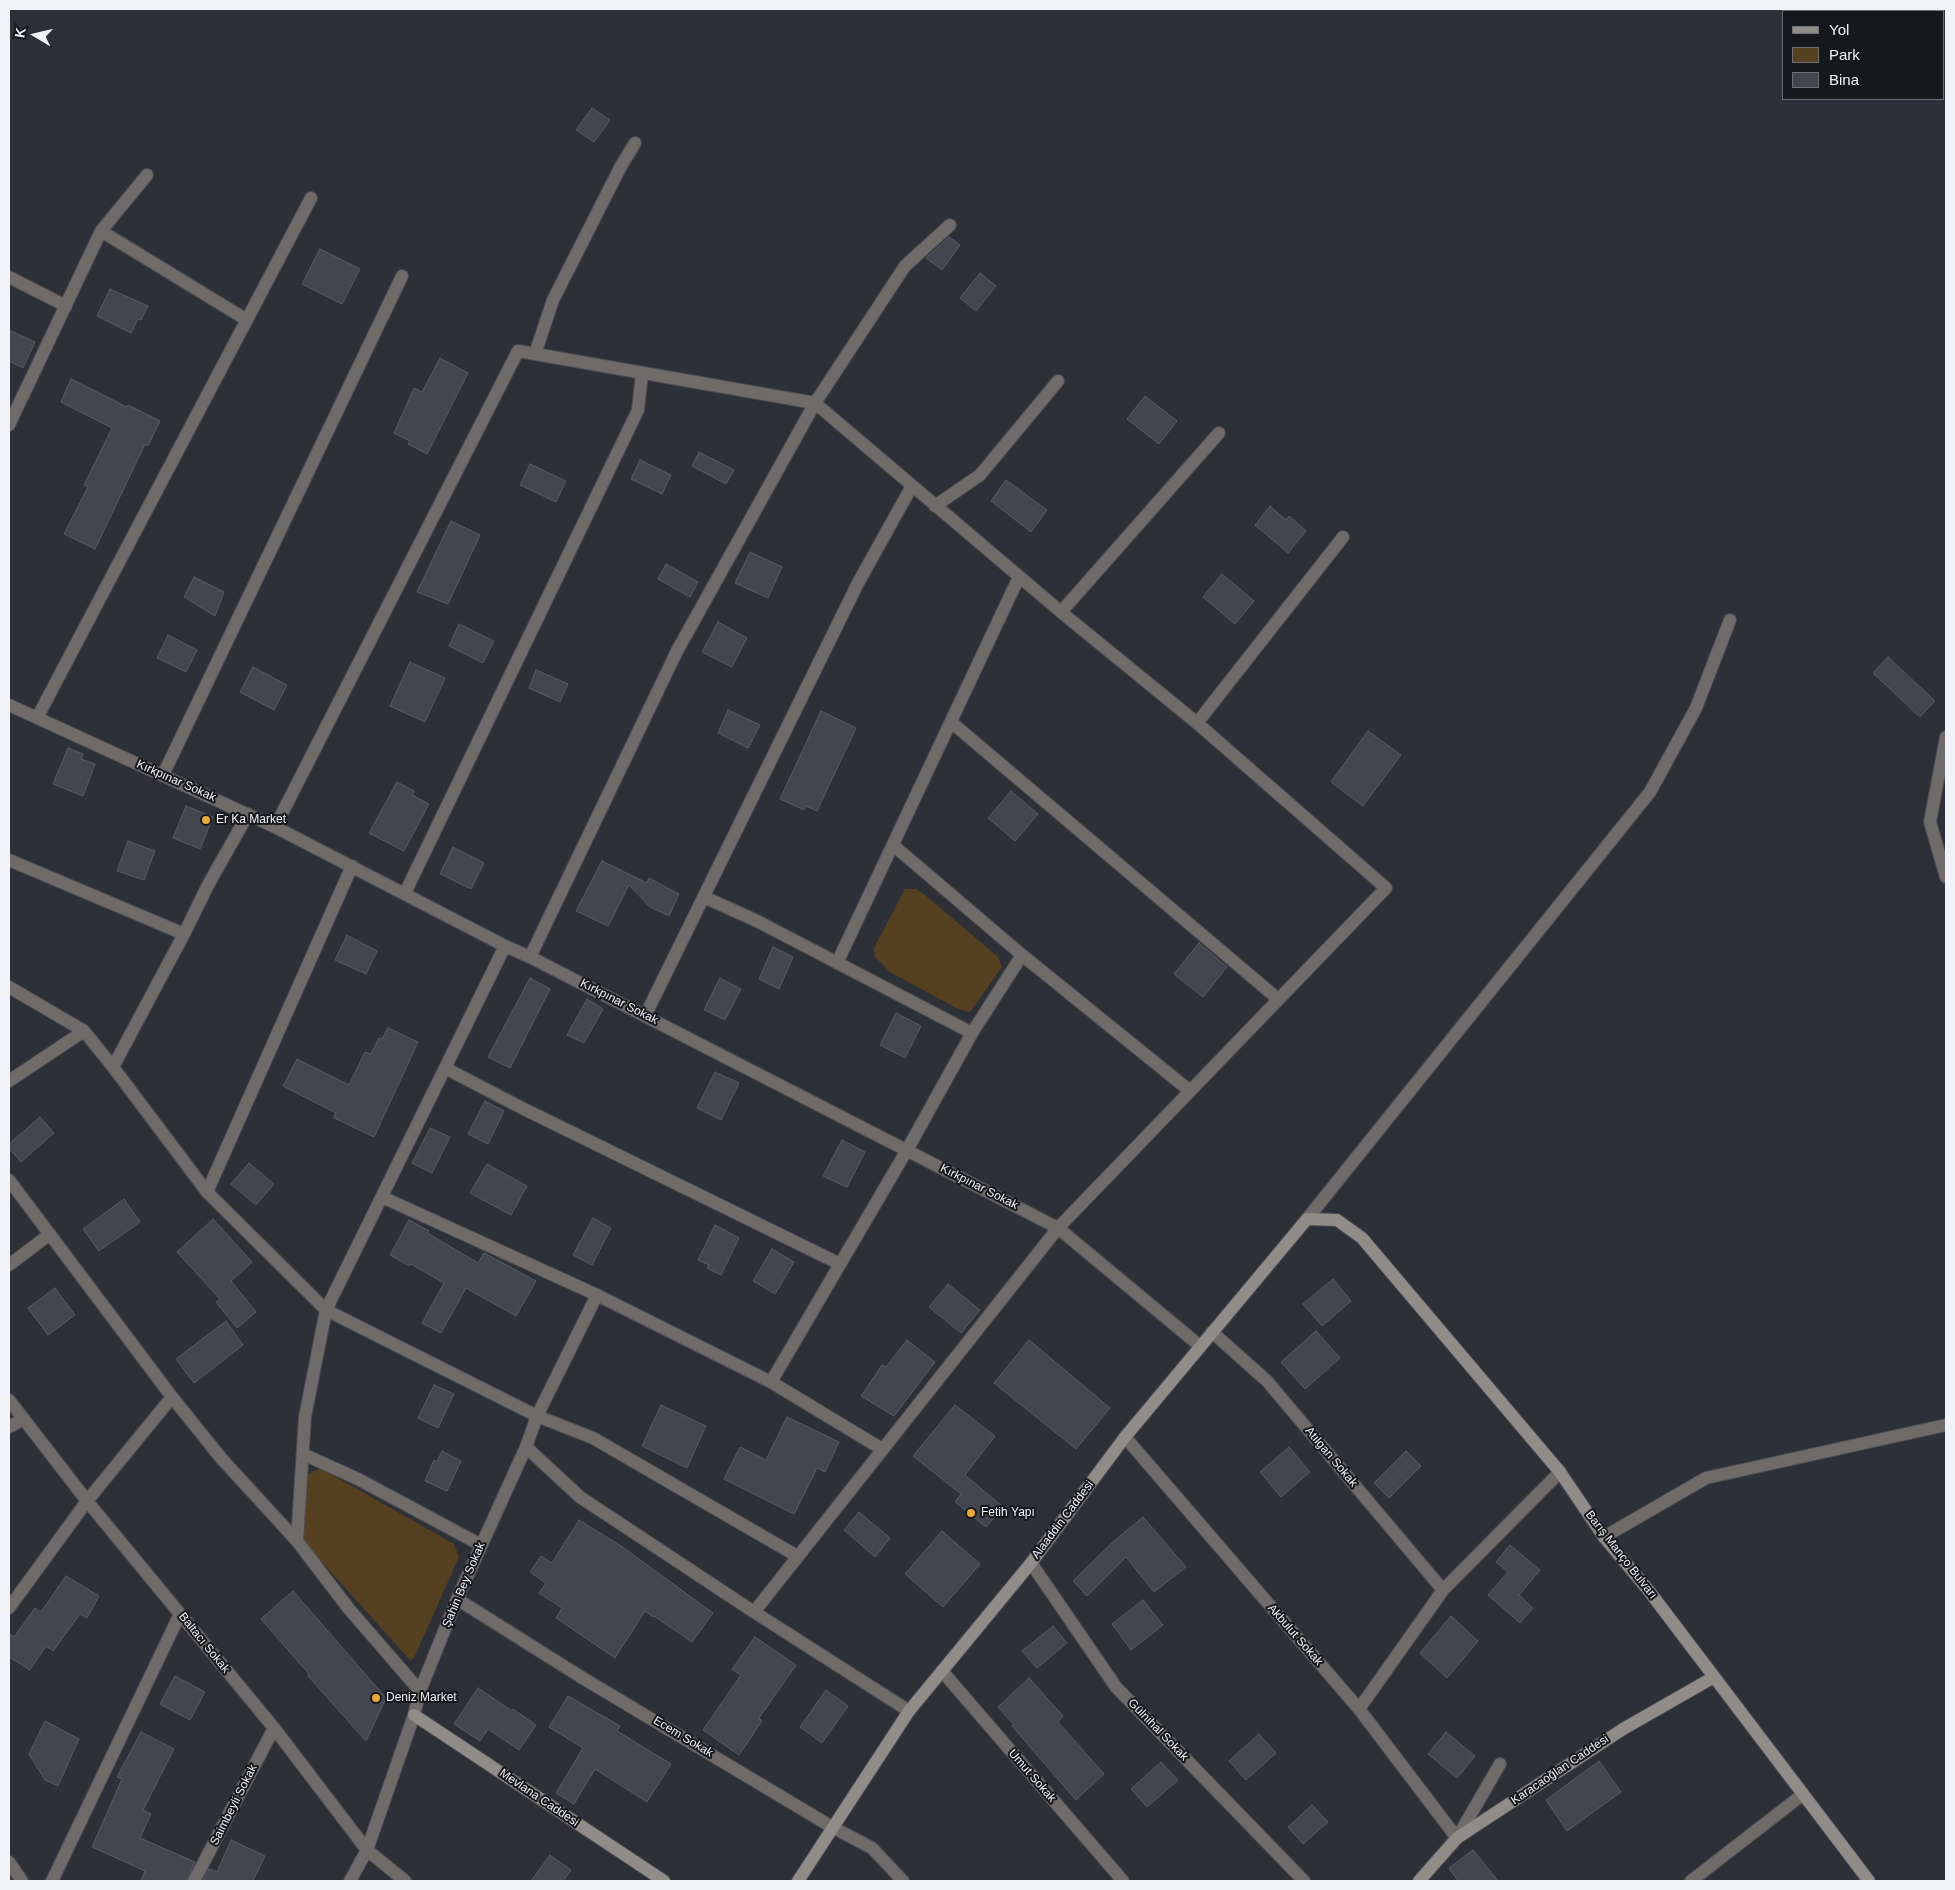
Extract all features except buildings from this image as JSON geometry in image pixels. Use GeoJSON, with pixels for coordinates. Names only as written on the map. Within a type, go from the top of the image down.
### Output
{"type":"FeatureCollection","features":[{"type":"Feature","properties":{"kind":"street"},"geometry":{"type":"LineString","coordinates":[[536,354],[553,300],[621,166],[635,143]]}},
{"type":"Feature","properties":{"kind":"street"},"geometry":{"type":"LineString","coordinates":[[9,425],[101,232],[147,175]]}},
{"type":"Feature","properties":{"kind":"street"},"geometry":{"type":"LineString","coordinates":[[37,718],[311,198]]}},
{"type":"Feature","properties":{"kind":"street"},"geometry":{"type":"LineString","coordinates":[[530,957],[677,651],[815,403],[905,266],[950,225]]}},
{"type":"Feature","properties":{"kind":"street"},"geometry":{"type":"LineString","coordinates":[[101,232],[247,320]]}},
{"type":"Feature","properties":{"kind":"street"},"geometry":{"type":"LineString","coordinates":[[163,776],[402,276]]}},
{"type":"Feature","properties":{"kind":"street"},"geometry":{"type":"LineString","coordinates":[[9,277],[66,306]]}},
{"type":"Feature","properties":{"kind":"street"},"geometry":{"type":"LineString","coordinates":[[275,826],[518,351],[815,403],[1019,577],[1197,723],[1386,888],[1058,1228],[754,1612]]}},
{"type":"Feature","properties":{"kind":"street"},"geometry":{"type":"LineString","coordinates":[[405,893],[638,410],[642,373]]}},
{"type":"Feature","properties":{"kind":"street"},"geometry":{"type":"LineString","coordinates":[[936,506],[980,475],[1058,381]]}},
{"type":"Feature","properties":{"kind":"street"},"geometry":{"type":"LineString","coordinates":[[1061,612],[1219,433]]}},
{"type":"Feature","properties":{"kind":"street"},"geometry":{"type":"LineString","coordinates":[[645,1016],[858,583],[912,486]]}},
{"type":"Feature","properties":{"kind":"street"},"geometry":{"type":"LineString","coordinates":[[1197,723],[1343,538]]}},
{"type":"Feature","properties":{"kind":"street"},"geometry":{"type":"LineString","coordinates":[[837,962],[1019,577]]}},
{"type":"Feature","properties":{"kind":"street"},"geometry":{"type":"LineString","coordinates":[[1307,1219],[1650,792],[1696,708],[1730,620]]}},
{"type":"Feature","properties":{"kind":"street","name":"Kırkpınar Sokak"},"geometry":{"type":"LineString","coordinates":[[9,705],[275,826],[505,946],[530,957],[1058,1228],[1200,1346]]}},
{"type":"Feature","properties":{"kind":"street"},"geometry":{"type":"LineString","coordinates":[[951,722],[1278,999]]}},
{"type":"Feature","properties":{"kind":"street"},"geometry":{"type":"LineString","coordinates":[[1946,737],[1930,822],[1946,877]]}},
{"type":"Feature","properties":{"kind":"street"},"geometry":{"type":"LineString","coordinates":[[114,1067],[208,885],[248,814]]}},
{"type":"Feature","properties":{"kind":"street"},"geometry":{"type":"LineString","coordinates":[[893,845],[1022,955],[1190,1091]]}},
{"type":"Feature","properties":{"kind":"street"},"geometry":{"type":"LineString","coordinates":[[9,860],[184,934]]}},
{"type":"Feature","properties":{"kind":"street"},"geometry":{"type":"LineString","coordinates":[[207,1192],[352,866]]}},
{"type":"Feature","properties":{"kind":"street"},"geometry":{"type":"LineString","coordinates":[[704,897],[837,962],[972,1032]]}},
{"type":"Feature","properties":{"kind":"street"},"geometry":{"type":"LineString","coordinates":[[297,1542],[305,1417],[326,1310],[505,946]]}},
{"type":"Feature","properties":{"kind":"street"},"geometry":{"type":"LineString","coordinates":[[771,1382],[906,1150],[972,1032],[1022,955]]}},
{"type":"Feature","properties":{"kind":"street"},"geometry":{"type":"LineString","coordinates":[[9,987],[84,1031],[114,1067],[207,1192],[326,1310],[537,1416],[593,1438],[797,1556]]}},
{"type":"Feature","properties":{"kind":"street"},"geometry":{"type":"LineString","coordinates":[[9,1081],[84,1031]]}},
{"type":"Feature","properties":{"kind":"street"},"geometry":{"type":"LineString","coordinates":[[445,1068],[522,1108],[840,1264]]}},
{"type":"Feature","properties":{"kind":"street"},"geometry":{"type":"LineString","coordinates":[[9,1180],[172,1397],[221,1458],[297,1542],[350,1609],[420,1691]]}},
{"type":"Feature","properties":{"kind":"street"},"geometry":{"type":"LineString","coordinates":[[382,1197],[597,1295],[771,1382],[882,1449]]}},
{"type":"Feature","properties":{"kind":"street","name":"Barış Manço Bulvarı"},"geometry":{"type":"LineString","coordinates":[[1307,1219],[1336,1220],[1362,1238],[1560,1472],[1604,1537],[1649,1591],[1869,1881]]}},
{"type":"Feature","properties":{"kind":"street","name":"Alaaddin Caddesi"},"geometry":{"type":"LineString","coordinates":[[798,1881],[909,1711],[1031,1563],[1125,1437],[1307,1219]]}},
{"type":"Feature","properties":{"kind":"street"},"geometry":{"type":"LineString","coordinates":[[9,1265],[50,1234]]}},
{"type":"Feature","properties":{"kind":"street","name":"Şahin Bey Sokak"},"geometry":{"type":"LineString","coordinates":[[350,1881],[367,1850],[414,1715],[420,1691],[457,1599],[526,1447],[537,1416],[597,1295]]}},
{"type":"Feature","properties":{"kind":"street","name":"Atılgan Sokak"},"geometry":{"type":"LineString","coordinates":[[1212,1332],[1267,1381],[1443,1590]]}},
{"type":"Feature","properties":{"kind":"street"},"geometry":{"type":"LineString","coordinates":[[9,1608],[87,1501],[172,1397]]}},
{"type":"Feature","properties":{"kind":"street","name":"Baltacı Sokak"},"geometry":{"type":"LineString","coordinates":[[9,1400],[87,1501],[274,1728],[367,1850],[405,1881]]}},
{"type":"Feature","properties":{"kind":"street"},"geometry":{"type":"LineString","coordinates":[[9,1427],[24,1419]]}},
{"type":"Feature","properties":{"kind":"street"},"geometry":{"type":"LineString","coordinates":[[1604,1537],[1706,1478],[1946,1425]]}},
{"type":"Feature","properties":{"kind":"street","name":"Akbulut Sokak"},"geometry":{"type":"LineString","coordinates":[[1125,1437],[1359,1709],[1457,1838]]}},
{"type":"Feature","properties":{"kind":"street"},"geometry":{"type":"LineString","coordinates":[[526,1447],[580,1497],[754,1612],[909,1711]]}},
{"type":"Feature","properties":{"kind":"street"},"geometry":{"type":"LineString","coordinates":[[303,1454],[358,1479],[481,1545]]}},
{"type":"Feature","properties":{"kind":"street"},"geometry":{"type":"LineString","coordinates":[[1359,1709],[1443,1590],[1560,1472]]}},
{"type":"Feature","properties":{"kind":"street","name":"Gülnihal Sokak"},"geometry":{"type":"LineString","coordinates":[[1031,1563],[1116,1687],[1304,1881]]}},
{"type":"Feature","properties":{"kind":"street","name":"Ecem Sokak"},"geometry":{"type":"LineString","coordinates":[[457,1599],[581,1677],[832,1827],[872,1848],[903,1881]]}},
{"type":"Feature","properties":{"kind":"street"},"geometry":{"type":"LineString","coordinates":[[52,1881],[180,1614]]}},
{"type":"Feature","properties":{"kind":"street","name":"Umut Sokak"},"geometry":{"type":"LineString","coordinates":[[942,1671],[1122,1881]]}},
{"type":"Feature","properties":{"kind":"street","name":"Karacaoğlan Caddesi"},"geometry":{"type":"LineString","coordinates":[[1419,1881],[1457,1838],[1623,1729],[1714,1677]]}},
{"type":"Feature","properties":{"kind":"street","name":"Mevlana Caddesi"},"geometry":{"type":"LineString","coordinates":[[414,1715],[664,1881]]}},
{"type":"Feature","properties":{"kind":"street","name":"Saimbeyli Sokak"},"geometry":{"type":"LineString","coordinates":[[194,1881],[274,1728]]}},
{"type":"Feature","properties":{"kind":"street"},"geometry":{"type":"LineString","coordinates":[[1457,1838],[1500,1764]]}},
{"type":"Feature","properties":{"kind":"street"},"geometry":{"type":"LineString","coordinates":[[1691,1881],[1802,1795]]}},
{"type":"Feature","properties":{"kind":"street"},"geometry":{"type":"LineString","coordinates":[[9,1862],[22,1881]]}},
{"type":"Feature","properties":{"kind":"green space"},"geometry":{"type":"Polygon","coordinates":[[[905,889],[916,889],[925,895],[998,957],[1002,967],[970,1012],[958,1009],[890,972],[875,957],[874,948],[905,889]]]}},
{"type":"Feature","properties":{"kind":"green space"},"geometry":{"type":"Polygon","coordinates":[[[320,1468],[454,1544],[459,1557],[414,1658],[410,1660],[303,1541],[306,1480],[308,1474],[320,1468]]]}},
{"type":"Feature","properties":{"kind":"place","name":"Er Ka Market"},"geometry":{"type":"Point","coordinates":[206,820]}},
{"type":"Feature","properties":{"kind":"place","name":"Fetih Yapı"},"geometry":{"type":"Point","coordinates":[971,1513]}},
{"type":"Feature","properties":{"kind":"place","name":"Deniz Market"},"geometry":{"type":"Point","coordinates":[376,1698]}}]}
